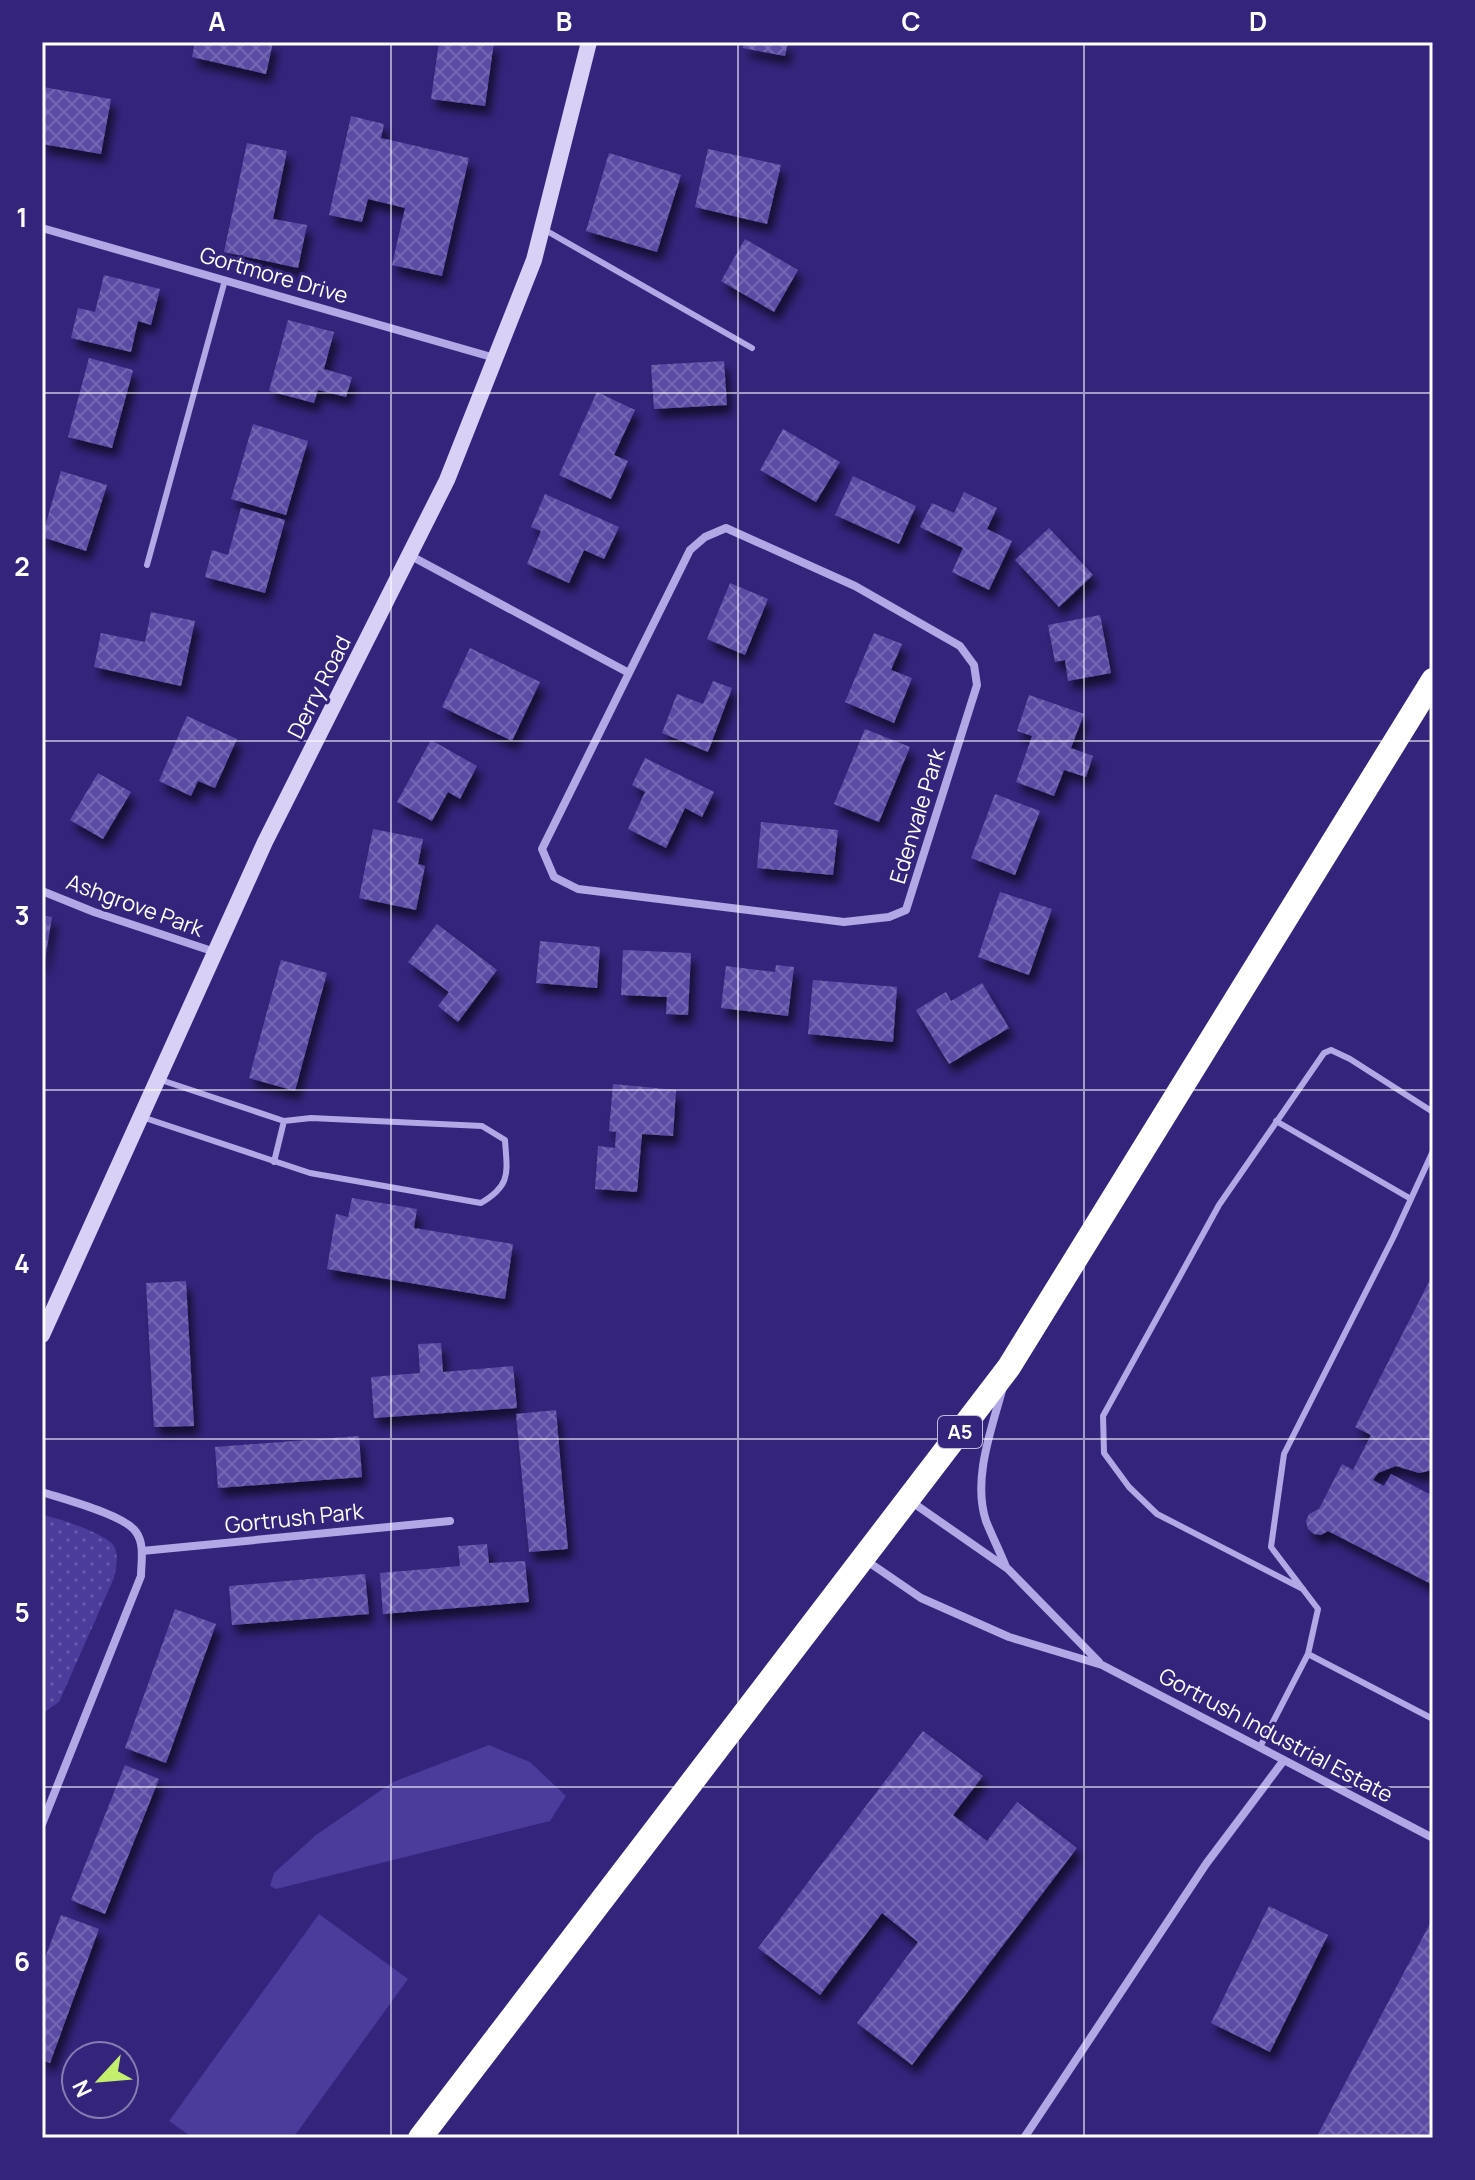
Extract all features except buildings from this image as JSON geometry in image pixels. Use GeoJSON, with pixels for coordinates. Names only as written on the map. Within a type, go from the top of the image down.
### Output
{"type":"FeatureCollection","features":[{"type":"Feature","properties":{"kind":"highway","name":"A5"},"geometry":{"type":"LineString","coordinates":[[420,2138],[1009,1367],[1433,680]]}},
{"type":"Feature","properties":{"kind":"main road","name":"Derry Road"},"geometry":{"type":"LineString","coordinates":[[42,1335],[265,842],[447,480],[534,260],[589,42]]}},
{"type":"Feature","properties":{"kind":"street","name":"Gortmore Drive"},"geometry":{"type":"LineString","coordinates":[[42,228],[496,358]]}},
{"type":"Feature","properties":{"kind":"street","name":"Edenvale Park"},"geometry":{"type":"LineString","coordinates":[[726,528],[855,586],[960,646],[974,665],[977,685],[906,910],[889,917],[844,922],[578,889],[554,877],[542,849],[629,673],[690,550],[705,537],[726,528]]}},
{"type":"Feature","properties":{"kind":"street"},"geometry":{"type":"LineString","coordinates":[[411,556],[629,673]]}},
{"type":"Feature","properties":{"kind":"street","name":"Ashgrove Park"},"geometry":{"type":"LineString","coordinates":[[42,891],[94,912],[215,952]]}},
{"type":"Feature","properties":{"kind":"street","name":"Gortrush Industrial Estate"},"geometry":{"type":"LineString","coordinates":[[1008,1569],[985,1518],[982,1480],[990,1435],[1009,1367]]}},
{"type":"Feature","properties":{"kind":"street"},"geometry":{"type":"LineString","coordinates":[[42,1492],[117,1518],[136,1532],[142,1551],[141,1576],[42,1824]]}},
{"type":"Feature","properties":{"kind":"street","name":"Gortrush Industrial Estate"},"geometry":{"type":"LineString","coordinates":[[908,1500],[1008,1569],[1102,1665]]}},
{"type":"Feature","properties":{"kind":"street","name":"Gortrush Park"},"geometry":{"type":"LineString","coordinates":[[142,1551],[450,1521]]}},
{"type":"Feature","properties":{"kind":"street","name":"Gortrush Industrial Estate"},"geometry":{"type":"LineString","coordinates":[[863,1558],[921,1598],[1009,1637],[1102,1665],[1433,1838]]}},
{"type":"Feature","properties":{"kind":"street"},"geometry":{"type":"LineString","coordinates":[[1024,2138],[1206,1864],[1284,1760]]}},
{"type":"Feature","properties":{"kind":"lane"},"geometry":{"type":"LineString","coordinates":[[542,229],[752,348]]}},
{"type":"Feature","properties":{"kind":"lane"},"geometry":{"type":"LineString","coordinates":[[147,565],[225,280]]}},
{"type":"Feature","properties":{"kind":"lane"},"geometry":{"type":"LineString","coordinates":[[1303,1589],[1157,1514],[1129,1487],[1104,1453],[1103,1416],[1219,1205],[1315,1064],[1331,1050],[1433,1112]]}},
{"type":"Feature","properties":{"kind":"lane"},"geometry":{"type":"LineString","coordinates":[[140,1117],[310,1173],[481,1203],[498,1193],[507,1177],[505,1140],[482,1126],[311,1118],[284,1121],[158,1079]]}},
{"type":"Feature","properties":{"kind":"lane"},"geometry":{"type":"LineString","coordinates":[[274,1162],[284,1121]]}},
{"type":"Feature","properties":{"kind":"lane"},"geometry":{"type":"LineString","coordinates":[[1276,1121],[1411,1199]]}},
{"type":"Feature","properties":{"kind":"lane"},"geometry":{"type":"LineString","coordinates":[[1260,1747],[1308,1654],[1318,1609],[1271,1547],[1284,1454],[1433,1151]]}},
{"type":"Feature","properties":{"kind":"lane"},"geometry":{"type":"LineString","coordinates":[[1308,1654],[1433,1719]]}},
{"type":"Feature","properties":{"kind":"shaded area"},"geometry":{"type":"Polygon","coordinates":[[[42,1515],[102,1536],[114,1546],[117,1557],[114,1578],[59,1702],[42,1714],[42,1515]]]}},
{"type":"Feature","properties":{"kind":"shaded area"},"geometry":{"type":"Polygon","coordinates":[[[489,1745],[530,1762],[566,1796],[550,1821],[276,1889],[270,1886],[274,1873],[316,1835],[393,1782],[489,1745]]]}},
{"type":"Feature","properties":{"kind":"shaded area"},"geometry":{"type":"Polygon","coordinates":[[[319,1914],[408,1979],[293,2138],[193,2138],[169,2121],[319,1914]]]}}]}
